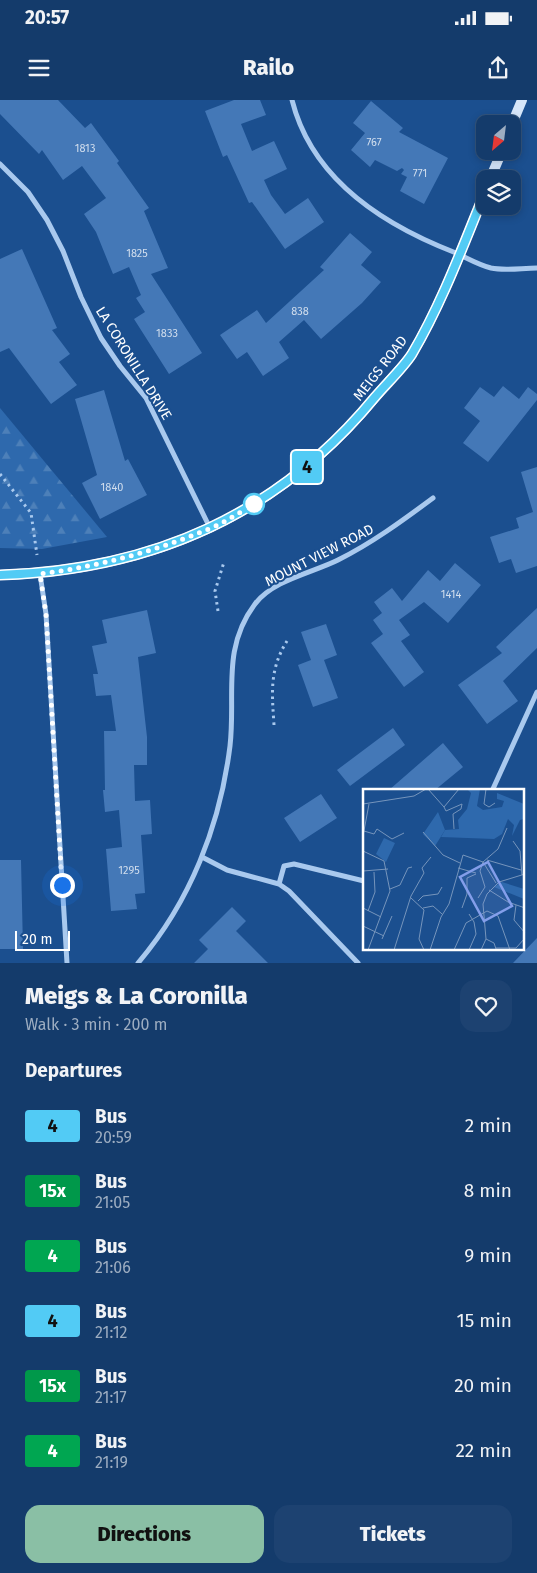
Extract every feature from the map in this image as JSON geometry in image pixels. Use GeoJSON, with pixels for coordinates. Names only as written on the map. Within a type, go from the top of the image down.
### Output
{"type":"FeatureCollection","features":[{"type":"Feature","properties":{"kind":"main road"},"geometry":{"type":"LineString","coordinates":[[516,115],[522,100]]}},
{"type":"Feature","properties":{"kind":"main road","name":"MEIGS ROAD"},"geometry":{"type":"LineString","coordinates":[[0,575],[40,574],[87,567],[112,562],[156,548],[210,528],[273,492],[312,463],[336,442],[411,356],[427,327],[476,214]]}},
{"type":"Feature","properties":{"kind":"street"},"geometry":{"type":"LineString","coordinates":[[292,100],[304,134],[330,174],[360,201],[393,225],[434,245],[493,268],[537,268]]}},
{"type":"Feature","properties":{"kind":"street","name":"LA CORONILLA DRIVE"},"geometry":{"type":"LineString","coordinates":[[0,164],[28,192],[48,220],[101,338],[120,366],[146,398],[210,528]]}},
{"type":"Feature","properties":{"kind":"street","name":"MOUNT VIEW ROAD"},"geometry":{"type":"LineString","coordinates":[[138,963],[174,912],[188,887],[202,857],[216,816],[223,789],[230,746],[232,717],[231,664],[234,647],[243,623],[255,603],[268,592],[290,580],[336,561],[371,542],[433,498]]}},
{"type":"Feature","properties":{"kind":"street"},"geometry":{"type":"LineString","coordinates":[[40,574],[46,614],[67,963]]}},
{"type":"Feature","properties":{"kind":"street"},"geometry":{"type":"LineString","coordinates":[[492,789],[537,692]]}},
{"type":"Feature","properties":{"kind":"street"},"geometry":{"type":"LineString","coordinates":[[202,857],[227,870],[279,884],[289,891],[358,963]]}},
{"type":"Feature","properties":{"kind":"street"},"geometry":{"type":"LineString","coordinates":[[279,884],[284,866],[294,864],[363,881]]}},
{"type":"Feature","properties":{"kind":"path"},"geometry":{"type":"LineString","coordinates":[[0,474],[31,513],[37,555]]}},
{"type":"Feature","properties":{"kind":"path"},"geometry":{"type":"LineString","coordinates":[[218,611],[215,591],[224,562]]}},
{"type":"Feature","properties":{"kind":"path"},"geometry":{"type":"LineString","coordinates":[[274,725],[273,677],[278,655],[287,641]]}},
{"type":"Feature","properties":{"kind":"green space"},"geometry":{"type":"Polygon","coordinates":[[[0,408],[107,537],[42,549],[0,548],[0,408]]]}},
{"type":"Feature","properties":{"kind":"building"},"geometry":{"type":"Polygon","coordinates":[[[0,100],[58,100],[85,128],[91,123],[119,161],[117,163],[149,208],[144,211],[168,268],[151,274],[202,353],[169,374],[134,319],[145,312],[136,298],[141,295],[129,267],[113,274],[96,232],[84,214],[106,198],[82,166],[63,180],[42,150],[39,154],[0,114],[0,100]]]}},
{"type":"Feature","properties":{"kind":"building"},"geometry":{"type":"Polygon","coordinates":[[[234,100],[260,100],[266,115],[241,124],[252,151],[274,141],[287,169],[264,180],[271,195],[285,214],[308,198],[324,222],[285,249],[252,202],[249,203],[227,155],[223,157],[205,111],[234,100]]]}},
{"type":"Feature","properties":{"kind":"building"},"geometry":{"type":"Polygon","coordinates":[[[371,101],[403,128],[399,132],[448,158],[424,204],[400,191],[407,177],[401,174],[404,170],[402,168],[397,171],[375,160],[370,167],[351,150],[365,133],[353,123],[371,101]]]}},
{"type":"Feature","properties":{"kind":"building"},"geometry":{"type":"Polygon","coordinates":[[[350,233],[372,252],[361,265],[381,282],[362,303],[321,339],[304,320],[279,342],[289,358],[263,376],[247,352],[237,359],[220,335],[257,310],[266,323],[324,270],[320,267],[350,233]]]}},
{"type":"Feature","properties":{"kind":"building"},"geometry":{"type":"Polygon","coordinates":[[[22,249],[57,328],[52,330],[70,354],[59,362],[77,385],[51,404],[9,348],[0,352],[0,259],[22,249]]]}},
{"type":"Feature","properties":{"kind":"building"},"geometry":{"type":"Polygon","coordinates":[[[503,386],[519,399],[528,387],[537,394],[537,400],[488,462],[463,443],[480,421],[464,408],[480,387],[494,397],[503,386]]]}},
{"type":"Feature","properties":{"kind":"building"},"geometry":{"type":"Polygon","coordinates":[[[104,390],[125,461],[128,459],[147,495],[100,519],[82,483],[97,475],[75,399],[104,390]]]}},
{"type":"Feature","properties":{"kind":"building"},"geometry":{"type":"Polygon","coordinates":[[[537,467],[537,566],[516,573],[511,559],[499,563],[490,537],[519,528],[516,518],[533,512],[521,472],[537,467]]]}},
{"type":"Feature","properties":{"kind":"building"},"geometry":{"type":"Polygon","coordinates":[[[455,563],[481,585],[448,623],[424,602],[399,620],[410,635],[401,641],[424,672],[404,687],[371,643],[383,634],[373,620],[382,613],[374,602],[392,588],[402,601],[428,570],[440,581],[455,563]]]}},
{"type":"Feature","properties":{"kind":"building"},"geometry":{"type":"Polygon","coordinates":[[[537,608],[537,648],[503,681],[518,701],[487,724],[458,685],[502,653],[496,647],[537,608]]]}},
{"type":"Feature","properties":{"kind":"building"},"geometry":{"type":"Polygon","coordinates":[[[147,610],[156,653],[138,657],[147,737],[147,765],[134,765],[135,801],[150,800],[152,834],[141,835],[145,893],[135,894],[137,909],[111,911],[106,849],[122,847],[119,810],[105,812],[103,790],[105,790],[104,731],[116,731],[111,695],[96,696],[93,674],[98,674],[92,646],[107,643],[102,620],[147,610]]]}},
{"type":"Feature","properties":{"kind":"building"},"geometry":{"type":"Polygon","coordinates":[[[326,624],[337,655],[324,660],[338,698],[313,707],[298,665],[311,660],[301,632],[326,624]]]}},
{"type":"Feature","properties":{"kind":"building"},"geometry":{"type":"Polygon","coordinates":[[[393,728],[405,745],[350,786],[337,770],[393,728]]]}},
{"type":"Feature","properties":{"kind":"building"},"geometry":{"type":"Polygon","coordinates":[[[443,743],[463,767],[436,789],[390,789],[443,743]]]}},
{"type":"Feature","properties":{"kind":"building"},"geometry":{"type":"Polygon","coordinates":[[[321,794],[337,818],[300,842],[284,818],[321,794]]]}},
{"type":"Feature","properties":{"kind":"building"},"geometry":{"type":"Polygon","coordinates":[[[0,860],[21,860],[23,949],[0,949],[0,860]]]}},
{"type":"Feature","properties":{"kind":"building"},"geometry":{"type":"Polygon","coordinates":[[[232,907],[246,921],[236,931],[268,963],[194,963],[208,949],[199,940],[232,907]]]}},
{"type":"Feature","properties":{"kind":"building"},"geometry":{"type":"Polygon","coordinates":[[[537,938],[537,963],[513,963],[537,938]]]}},
{"type":"Feature","properties":{"kind":"bus line","name":"4"},"geometry":{"type":"LineString","coordinates":[[0,575],[40,574],[87,567],[112,562],[156,548],[231,518],[273,492],[312,463],[336,442],[411,356],[427,327],[449,279],[476,214]]}},
{"type":"Feature","properties":{"kind":"route"},"geometry":{"type":"LineString","coordinates":[[62,885],[46,614],[40,574],[112,562],[156,548],[210,528],[259,501],[254,504]]}}]}
